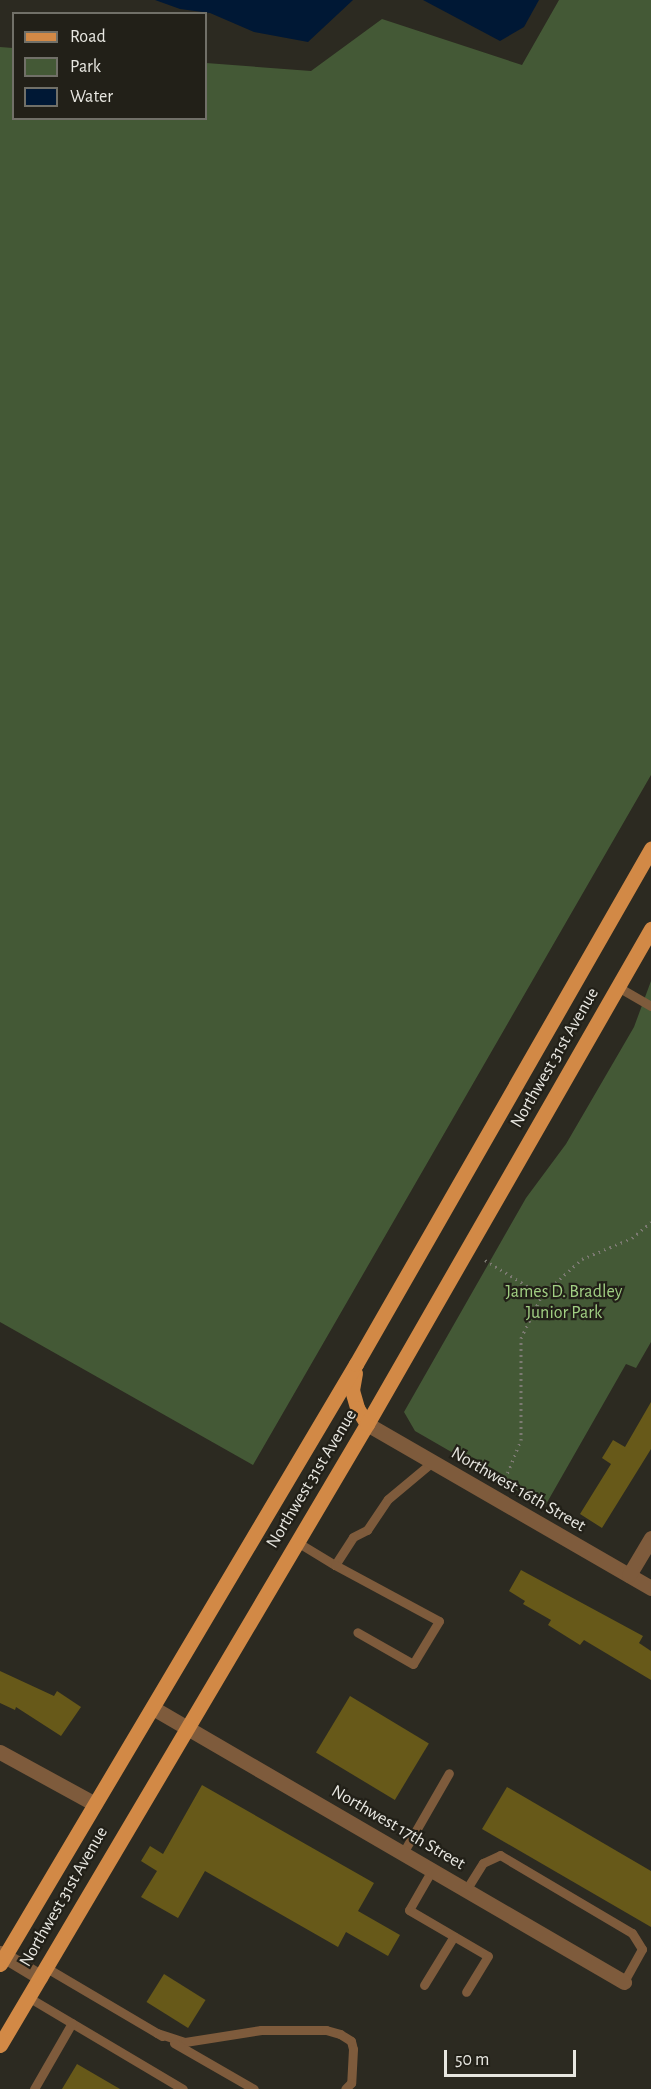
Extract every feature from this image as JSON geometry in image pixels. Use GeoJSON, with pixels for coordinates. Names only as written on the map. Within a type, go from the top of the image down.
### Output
{"type":"FeatureCollection","features":[{"type":"Feature","properties":{"kind":"main road","name":"Northwest 31st Avenue"},"geometry":{"type":"LineString","coordinates":[[1,1957],[153,1708],[356,1364],[651,849]]}},
{"type":"Feature","properties":{"kind":"main road","name":"Northwest 31st Avenue"},"geometry":{"type":"LineString","coordinates":[[0,2045],[367,1424],[651,929]]}},
{"type":"Feature","properties":{"kind":"main road"},"geometry":{"type":"LineString","coordinates":[[356,1364],[352,1390],[357,1408],[367,1424]]}},
{"type":"Feature","properties":{"kind":"street","name":"Northwest 16th Street"},"geometry":{"type":"LineString","coordinates":[[367,1424],[651,1588]]}},
{"type":"Feature","properties":{"kind":"street"},"geometry":{"type":"LineString","coordinates":[[629,1575],[651,1538]]}},
{"type":"Feature","properties":{"kind":"street","name":"Northwest 17th Street"},"geometry":{"type":"LineString","coordinates":[[153,1708],[624,1982]]}},
{"type":"Feature","properties":{"kind":"street"},"geometry":{"type":"LineString","coordinates":[[0,1752],[95,1804]]}},
{"type":"Feature","properties":{"kind":"street"},"geometry":{"type":"LineString","coordinates":[[1,1957],[43,1972]]}},
{"type":"Feature","properties":{"kind":"lane"},"geometry":{"type":"LineString","coordinates":[[618,987],[651,1006]]}},
{"type":"Feature","properties":{"kind":"lane"},"geometry":{"type":"LineString","coordinates":[[335,1565],[353,1537],[367,1530],[388,1499],[431,1462]]}},
{"type":"Feature","properties":{"kind":"lane"},"geometry":{"type":"LineString","coordinates":[[297,1542],[439,1621],[413,1664],[357,1632]]}},
{"type":"Feature","properties":{"kind":"lane"},"geometry":{"type":"LineString","coordinates":[[403,1853],[449,1773]]}},
{"type":"Feature","properties":{"kind":"lane"},"geometry":{"type":"LineString","coordinates":[[466,1890],[483,1863],[500,1855],[632,1933],[642,1949],[624,1982]]}},
{"type":"Feature","properties":{"kind":"lane"},"geometry":{"type":"LineString","coordinates":[[432,1870],[409,1910],[488,1956],[466,1992]]}},
{"type":"Feature","properties":{"kind":"lane"},"geometry":{"type":"LineString","coordinates":[[424,1985],[454,1936]]}},
{"type":"Feature","properties":{"kind":"lane"},"geometry":{"type":"LineString","coordinates":[[43,1972],[254,2089]]}},
{"type":"Feature","properties":{"kind":"lane"},"geometry":{"type":"LineString","coordinates":[[28,1997],[183,2089]]}},
{"type":"Feature","properties":{"kind":"lane"},"geometry":{"type":"LineString","coordinates":[[34,2089],[72,2023]]}},
{"type":"Feature","properties":{"kind":"lane"},"geometry":{"type":"LineString","coordinates":[[157,2034],[184,2042],[261,2030],[326,2030],[345,2038],[353,2049],[351,2083],[345,2089]]}},
{"type":"Feature","properties":{"kind":"path"},"geometry":{"type":"LineString","coordinates":[[502,1485],[521,1440],[521,1338],[542,1295],[582,1258],[632,1238],[651,1222]]}},
{"type":"Feature","properties":{"kind":"path"},"geometry":{"type":"LineString","coordinates":[[485,1260],[542,1295]]}},
{"type":"Feature","properties":{"kind":"green space"},"geometry":{"type":"Polygon","coordinates":[[[559,0],[651,0],[651,775],[253,1465],[0,1322],[0,47],[12,48],[12,120],[207,120],[207,63],[311,71],[382,19],[522,65],[559,0]]]}},
{"type":"Feature","properties":{"kind":"green space","name":"James D. Bradley Junior Park"},"geometry":{"type":"Polygon","coordinates":[[[651,981],[651,1342],[636,1368],[626,1364],[545,1506],[415,1431],[404,1412],[526,1198],[566,1144],[634,1027],[651,981]]]}},
{"type":"Feature","properties":{"kind":"water"},"geometry":{"type":"Polygon","coordinates":[[[155,0],[353,0],[308,42],[254,32],[207,12],[180,9],[155,0]]]}},
{"type":"Feature","properties":{"kind":"water"},"geometry":{"type":"Polygon","coordinates":[[[423,0],[539,0],[524,27],[500,41],[423,0]]]}},
{"type":"Feature","properties":{"kind":"building"},"geometry":{"type":"Polygon","coordinates":[[[651,1402],[651,1449],[602,1528],[580,1514],[611,1464],[602,1458],[613,1440],[625,1447],[651,1402]]]}},
{"type":"Feature","properties":{"kind":"building"},"geometry":{"type":"Polygon","coordinates":[[[521,1570],[643,1636],[639,1643],[651,1651],[651,1680],[584,1640],[580,1645],[548,1625],[551,1620],[523,1604],[525,1601],[509,1591],[521,1570]]]}},
{"type":"Feature","properties":{"kind":"building"},"geometry":{"type":"Polygon","coordinates":[[[0,1671],[54,1696],[57,1691],[81,1707],[61,1736],[16,1707],[15,1710],[0,1703],[0,1671]]]}},
{"type":"Feature","properties":{"kind":"building"},"geometry":{"type":"Polygon","coordinates":[[[350,1696],[429,1743],[395,1800],[316,1753],[350,1696]]]}},
{"type":"Feature","properties":{"kind":"building"},"geometry":{"type":"Polygon","coordinates":[[[202,1785],[374,1883],[358,1911],[400,1935],[388,1956],[346,1932],[338,1947],[205,1871],[178,1918],[141,1897],[157,1871],[141,1861],[150,1846],[163,1854],[202,1785]]]}},
{"type":"Feature","properties":{"kind":"building"},"geometry":{"type":"Polygon","coordinates":[[[507,1787],[651,1871],[651,1927],[482,1829],[507,1787]]]}},
{"type":"Feature","properties":{"kind":"building"},"geometry":{"type":"Polygon","coordinates":[[[164,1974],[206,2000],[188,2028],[147,2002],[164,1974]]]}},
{"type":"Feature","properties":{"kind":"building"},"geometry":{"type":"Polygon","coordinates":[[[77,2064],[120,2089],[62,2089],[77,2064]]]}}]}
